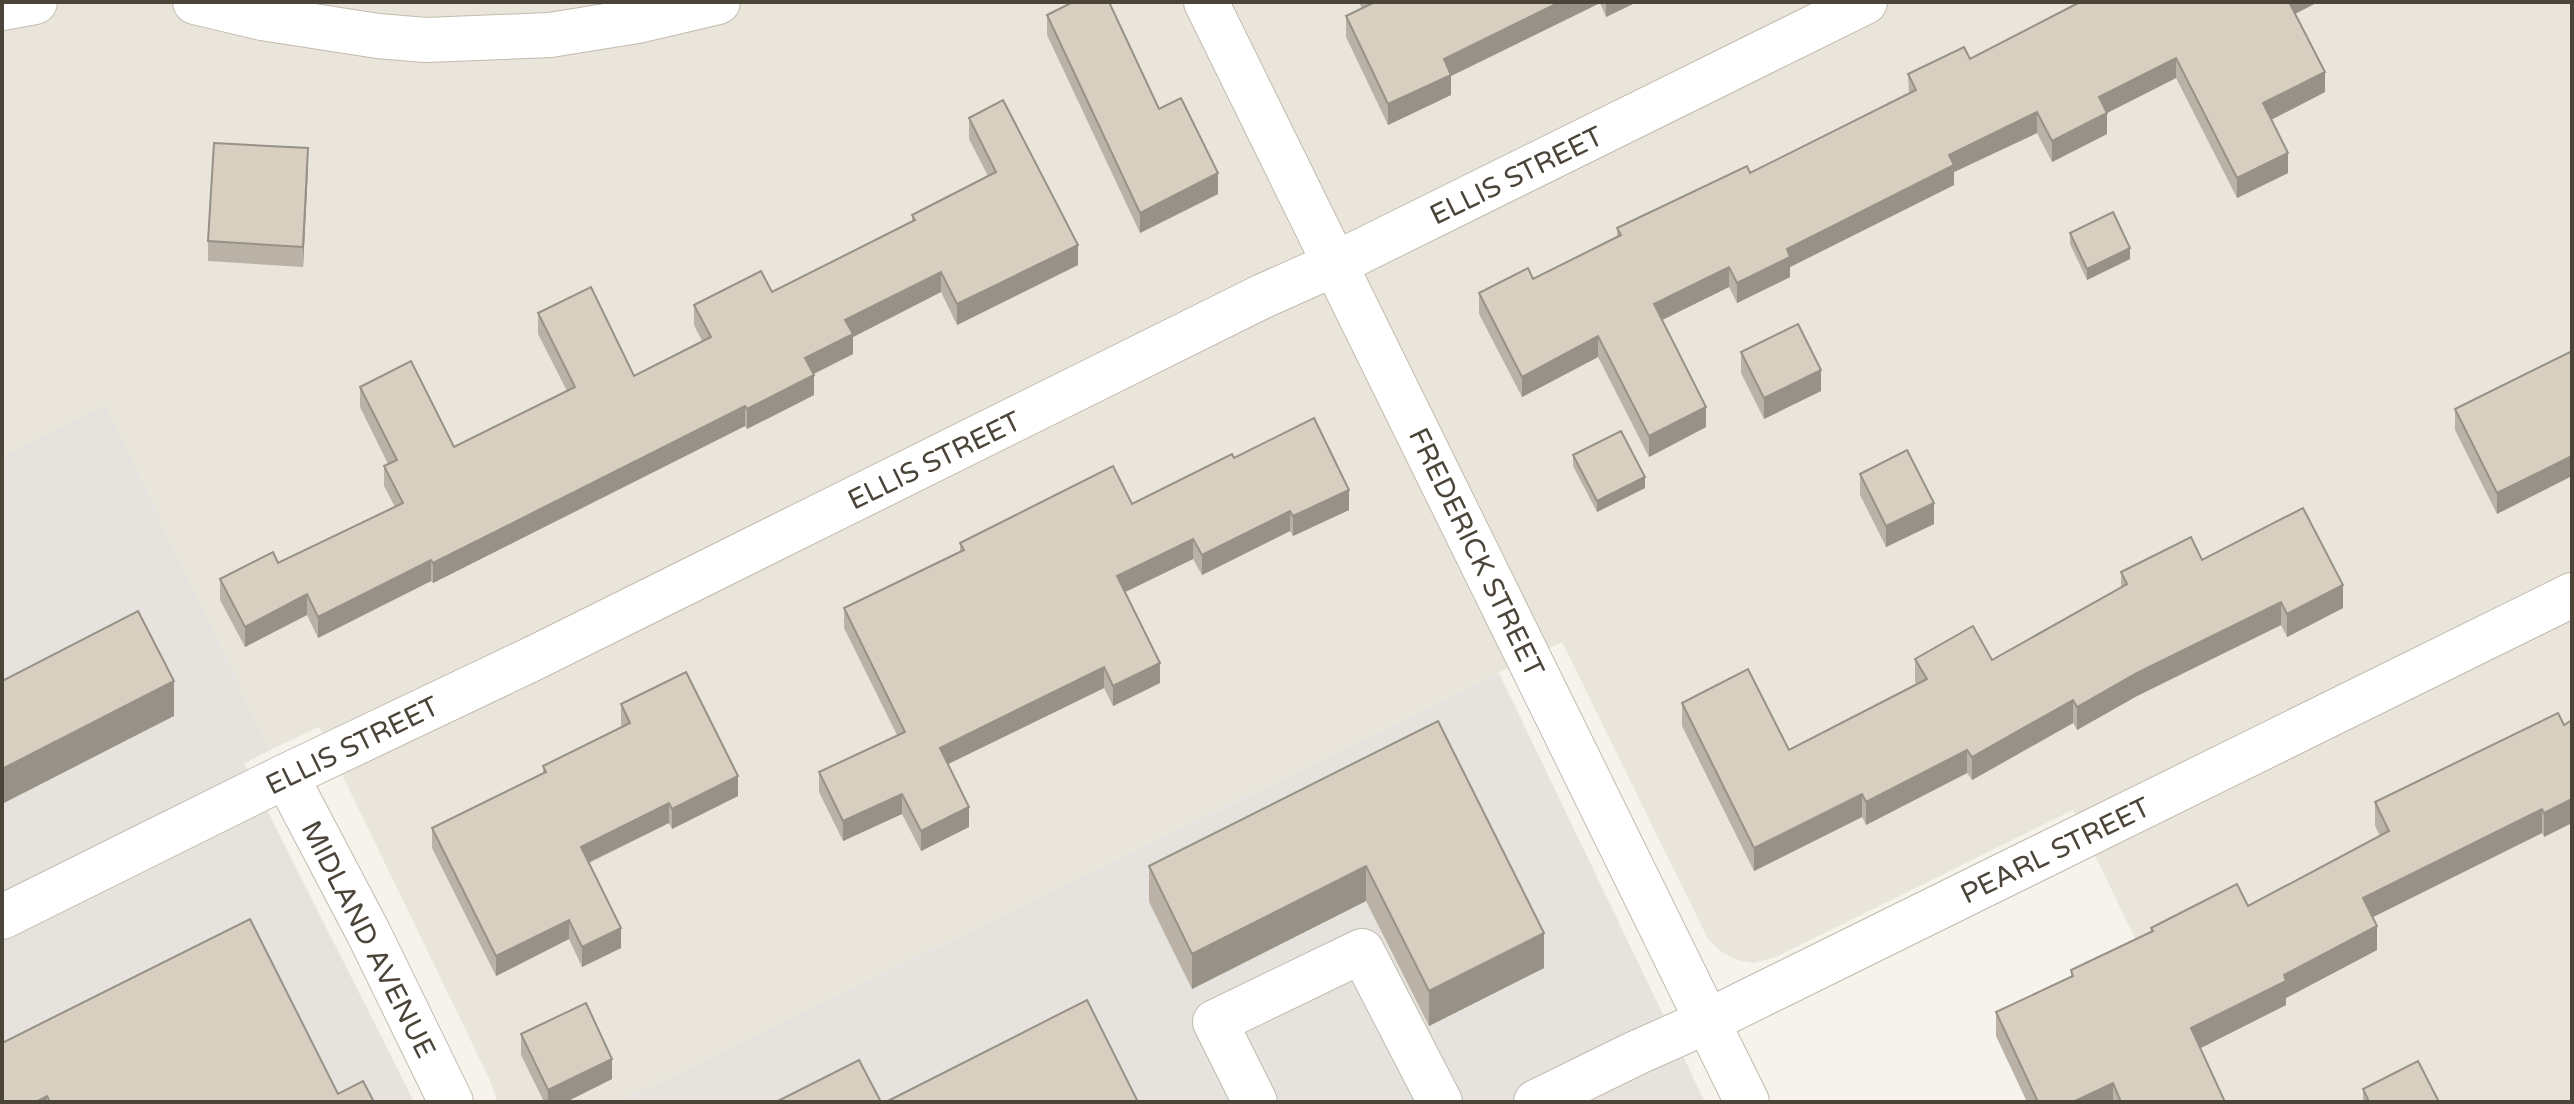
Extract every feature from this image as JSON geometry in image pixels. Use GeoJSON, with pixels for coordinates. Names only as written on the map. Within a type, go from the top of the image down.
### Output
{"type":"FeatureCollection","features":[{"type":"Feature","properties":{"kind":"street"},"geometry":{"type":"LineString","coordinates":[[2,8],[35,2]]}},
{"type":"Feature","properties":{"kind":"street"},"geometry":{"type":"LineString","coordinates":[[195,2],[262,18],[378,36],[426,40],[550,35],[637,21],[718,2]]}},
{"type":"Feature","properties":{"kind":"street","name":"FREDERICK STREET"},"geometry":{"type":"LineString","coordinates":[[1206,2],[1747,1102]]}},
{"type":"Feature","properties":{"kind":"street","name":"ELLIS STREET"},"geometry":{"type":"LineString","coordinates":[[2,917],[1865,2]]}},
{"type":"Feature","properties":{"kind":"street","name":"PEARL STREET"},"geometry":{"type":"LineString","coordinates":[[1536,1102],[1708,1021],[2572,595]]}},
{"type":"Feature","properties":{"kind":"street","name":"MIDLAND AVENUE"},"geometry":{"type":"LineString","coordinates":[[286,776],[369,934],[451,1102]]}},
{"type":"Feature","properties":{"kind":"street"},"geometry":{"type":"LineString","coordinates":[[1255,1102],[1215,1022],[1362,951],[1440,1102]]}},
{"type":"Feature","properties":{"kind":"shaded area"},"geometry":{"type":"Polygon","coordinates":[[[2,2],[2572,2],[2572,1102],[2214,1102],[2073,810],[1776,957],[1754,963],[1737,960],[1723,953],[1708,939],[1562,642],[618,1102],[498,1102],[319,727],[270,750],[106,405],[2,457],[2,2]]]}},
{"type":"Feature","properties":{"kind":"shaded area"},"geometry":{"type":"Polygon","coordinates":[[[106,405],[270,750],[244,764],[414,1102],[2,1102],[2,457],[106,405]]]}},
{"type":"Feature","properties":{"kind":"shaded area"},"geometry":{"type":"Polygon","coordinates":[[[1499,673],[1705,1102],[618,1102],[1499,673]]]}},
{"type":"Feature","properties":{"kind":"building"},"geometry":{"type":"Polygon","coordinates":[[[1073,2],[1109,2],[1159,109],[1181,98],[1218,173],[1140,213],[1047,15],[1073,2]]]}},
{"type":"Feature","properties":{"kind":"building"},"geometry":{"type":"Polygon","coordinates":[[[1369,2],[1560,2],[1444,59],[1451,75],[1388,104],[1346,16],[1371,4],[1369,2]]]}},
{"type":"Feature","properties":{"kind":"building"},"geometry":{"type":"Polygon","coordinates":[[[2080,2],[2289,2],[2325,72],[2263,103],[2288,153],[2237,178],[2176,58],[2099,97],[2107,113],[2052,141],[2037,112],[1949,155],[1954,165],[1787,249],[1790,257],[1737,283],[1729,267],[1654,304],[1706,407],[1649,436],[1598,336],[1522,377],[1479,293],[1528,268],[1533,279],[1621,235],[1617,228],[1747,166],[1750,173],[1916,90],[1908,74],[1964,47],[1970,59],[2080,2]]]}},
{"type":"Feature","properties":{"kind":"building"},"geometry":{"type":"Polygon","coordinates":[[[1003,100],[1078,245],[957,304],[941,272],[845,320],[853,334],[805,358],[814,375],[318,617],[307,594],[245,627],[220,579],[273,552],[278,563],[403,503],[384,466],[397,460],[360,387],[411,361],[454,447],[575,387],[538,313],[591,287],[634,376],[711,337],[694,305],[761,271],[772,292],[915,220],[912,215],[996,172],[969,118],[1003,100]]]}},
{"type":"Feature","properties":{"kind":"building"},"geometry":{"type":"Polygon","coordinates":[[[214,143],[308,148],[303,247],[208,241],[214,143]]]}},
{"type":"Feature","properties":{"kind":"building"},"geometry":{"type":"Polygon","coordinates":[[[2113,212],[2130,248],[2087,269],[2070,233],[2113,212]]]}},
{"type":"Feature","properties":{"kind":"building"},"geometry":{"type":"Polygon","coordinates":[[[1798,324],[1821,370],[1764,398],[1741,352],[1798,324]]]}},
{"type":"Feature","properties":{"kind":"building"},"geometry":{"type":"Polygon","coordinates":[[[2572,351],[2572,456],[2497,493],[2455,409],[2572,351]]]}},
{"type":"Feature","properties":{"kind":"building"},"geometry":{"type":"Polygon","coordinates":[[[1314,418],[1349,490],[1293,516],[1290,511],[1202,555],[1193,539],[1117,576],[1160,663],[1113,686],[1104,667],[940,748],[969,807],[921,831],[902,794],[843,821],[819,772],[905,732],[844,608],[964,550],[960,543],[1113,466],[1132,504],[1232,454],[1234,458],[1314,418]]]}},
{"type":"Feature","properties":{"kind":"building"},"geometry":{"type":"Polygon","coordinates":[[[1621,431],[1645,477],[1597,501],[1573,455],[1621,431]]]}},
{"type":"Feature","properties":{"kind":"building"},"geometry":{"type":"Polygon","coordinates":[[[1907,450],[1934,503],[1886,526],[1860,474],[1907,450]]]}},
{"type":"Feature","properties":{"kind":"building"},"geometry":{"type":"Polygon","coordinates":[[[2303,508],[2343,585],[2287,614],[2281,602],[2137,673],[2077,707],[2073,700],[1972,757],[1967,750],[1866,802],[1862,794],[1754,848],[1682,703],[1748,669],[1789,750],[1927,679],[1915,659],[1973,626],[1992,660],[2127,584],[2121,572],[2191,537],[2202,560],[2303,508]]]}},
{"type":"Feature","properties":{"kind":"building"},"geometry":{"type":"Polygon","coordinates":[[[138,611],[174,681],[2,769],[2,681],[138,611]]]}},
{"type":"Feature","properties":{"kind":"building"},"geometry":{"type":"Polygon","coordinates":[[[686,672],[738,776],[672,809],[669,803],[581,847],[621,928],[582,947],[569,920],[496,956],[432,828],[546,772],[543,766],[630,723],[621,704],[686,672]]]}},
{"type":"Feature","properties":{"kind":"building"},"geometry":{"type":"Polygon","coordinates":[[[2558,713],[2564,725],[2572,720],[2572,799],[2544,813],[2542,809],[2363,898],[2377,926],[2284,975],[2286,981],[2191,1028],[2225,1102],[2121,1102],[2113,1083],[2073,1102],[2038,1102],[1996,1012],[2073,976],[2071,970],[2153,931],[2151,928],[2237,884],[2248,906],[2389,831],[2375,802],[2558,713]]]}},
{"type":"Feature","properties":{"kind":"building"},"geometry":{"type":"Polygon","coordinates":[[[1438,721],[1544,933],[1429,991],[1366,866],[1192,954],[1149,866],[1438,721]]]}},
{"type":"Feature","properties":{"kind":"building"},"geometry":{"type":"Polygon","coordinates":[[[250,919],[338,1094],[363,1081],[374,1102],[50,1102],[47,1096],[36,1102],[2,1102],[2,1043],[250,919]]]}},
{"type":"Feature","properties":{"kind":"building"},"geometry":{"type":"Polygon","coordinates":[[[1087,1000],[1138,1102],[886,1102],[1087,1000]]]}},
{"type":"Feature","properties":{"kind":"building"},"geometry":{"type":"Polygon","coordinates":[[[586,1003],[612,1059],[548,1090],[521,1034],[586,1003]]]}},
{"type":"Feature","properties":{"kind":"building"},"geometry":{"type":"Polygon","coordinates":[[[859,1060],[881,1102],[776,1102],[859,1060]]]}},
{"type":"Feature","properties":{"kind":"building"},"geometry":{"type":"Polygon","coordinates":[[[2418,1061],[2439,1102],[2369,1102],[2363,1089],[2418,1061]]]}}]}
